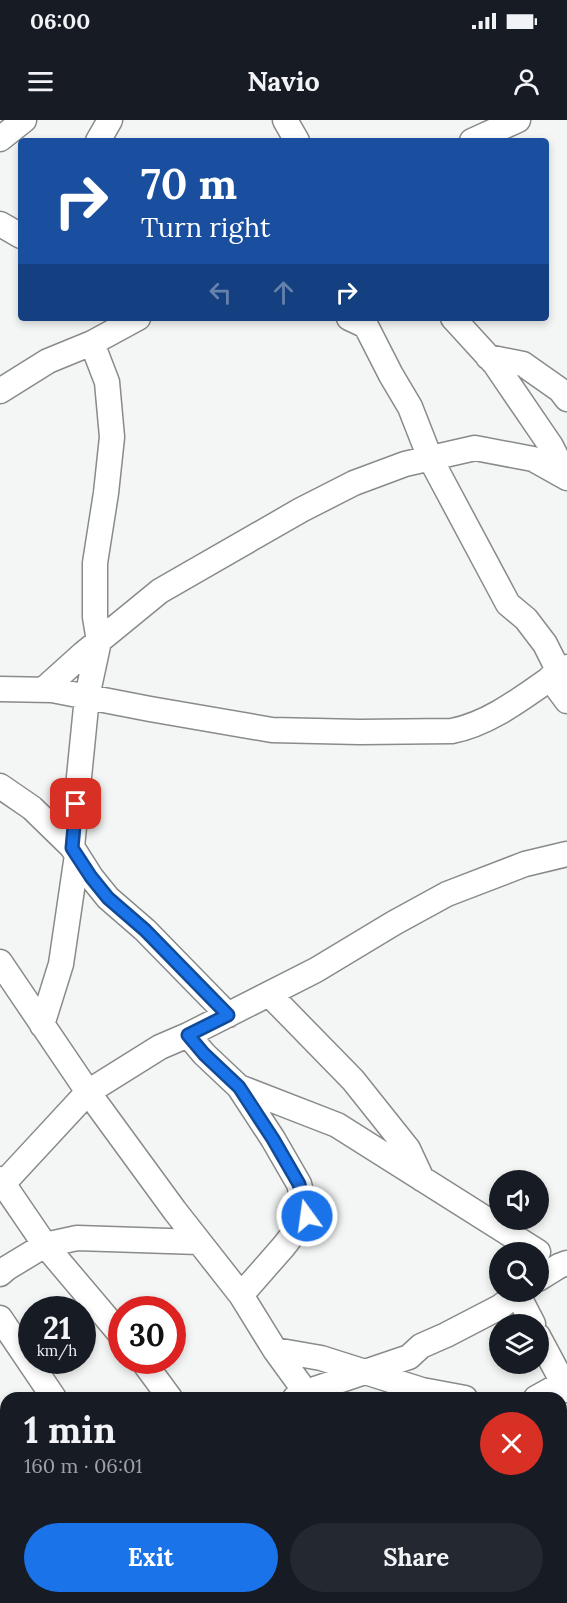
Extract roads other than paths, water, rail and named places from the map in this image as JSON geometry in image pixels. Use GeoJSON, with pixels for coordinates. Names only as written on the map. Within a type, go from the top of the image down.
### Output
{"type":"FeatureCollection","features":[{"type":"Feature","properties":{"kind":"street"},"geometry":{"type":"LineString","coordinates":[[0,139],[24,120]]}},
{"type":"Feature","properties":{"kind":"street"},"geometry":{"type":"LineString","coordinates":[[100,138],[110,120]]}},
{"type":"Feature","properties":{"kind":"street"},"geometry":{"type":"LineString","coordinates":[[479,138],[518,120]]}},
{"type":"Feature","properties":{"kind":"street"},"geometry":{"type":"LineString","coordinates":[[0,224],[18,234]]}},
{"type":"Feature","properties":{"kind":"street"},"geometry":{"type":"LineString","coordinates":[[0,391],[48,361],[92,343],[132,321]]}},
{"type":"Feature","properties":{"kind":"street"},"geometry":{"type":"LineString","coordinates":[[355,321],[366,326],[390,375],[410,407],[430,458],[508,604],[526,619],[545,644],[559,672],[567,701]]}},
{"type":"Feature","properties":{"kind":"street"},"geometry":{"type":"LineString","coordinates":[[456,321],[489,357],[512,389],[551,446],[567,478]]}},
{"type":"Feature","properties":{"kind":"street"},"geometry":{"type":"LineString","coordinates":[[42,1025],[61,964],[75,851],[87,697],[99,641],[95,617],[95,563],[112,437],[107,382],[92,343]]}},
{"type":"Feature","properties":{"kind":"street"},"geometry":{"type":"LineString","coordinates":[[489,357],[523,364],[560,390],[567,399]]}},
{"type":"Feature","properties":{"kind":"street"},"geometry":{"type":"LineString","coordinates":[[44,690],[160,591],[301,510],[354,483],[405,464],[475,448],[533,459],[567,478]]}},
{"type":"Feature","properties":{"kind":"street"},"geometry":{"type":"LineString","coordinates":[[0,689],[52,690],[272,730],[452,731],[466,728],[496,714],[559,672]]}},
{"type":"Feature","properties":{"kind":"street"},"geometry":{"type":"LineString","coordinates":[[0,786],[32,808],[75,851],[91,877],[108,898],[145,930],[228,1015]]}},
{"type":"Feature","properties":{"kind":"street"},"geometry":{"type":"LineString","coordinates":[[108,1319],[45,1245],[1,1183],[88,1092],[160,1047],[316,970],[447,894],[525,864],[567,854]]}},
{"type":"Feature","properties":{"kind":"street"},"geometry":{"type":"LineString","coordinates":[[0,962],[88,1092],[175,1211],[242,1295],[301,1392]]}},
{"type":"Feature","properties":{"kind":"street"},"geometry":{"type":"LineString","coordinates":[[268,994],[353,1080],[408,1149],[422,1179]]}},
{"type":"Feature","properties":{"kind":"street"},"geometry":{"type":"LineString","coordinates":[[188,1035],[204,1054],[239,1087],[299,1184],[307,1216],[242,1295]]}},
{"type":"Feature","properties":{"kind":"street"},"geometry":{"type":"LineString","coordinates":[[239,1087],[338,1125],[521,1242]]}},
{"type":"Feature","properties":{"kind":"street"},"geometry":{"type":"LineString","coordinates":[[279,1150],[286,1105]]}},
{"type":"Feature","properties":{"kind":"street"},"geometry":{"type":"LineString","coordinates":[[0,1274],[45,1245],[76,1238],[199,1242]]}},
{"type":"Feature","properties":{"kind":"street"},"geometry":{"type":"LineString","coordinates":[[549,1258],[563,1264]]}},
{"type":"Feature","properties":{"kind":"street"},"geometry":{"type":"LineString","coordinates":[[549,1272],[563,1264]]}},
{"type":"Feature","properties":{"kind":"street"},"geometry":{"type":"LineString","coordinates":[[398,1390],[410,1357],[421,1346],[506,1302]]}},
{"type":"Feature","properties":{"kind":"street"},"geometry":{"type":"LineString","coordinates":[[0,1318],[50,1392]]}},
{"type":"Feature","properties":{"kind":"street"},"geometry":{"type":"LineString","coordinates":[[275,1350],[321,1358],[367,1371],[398,1390],[429,1392]]}},
{"type":"Feature","properties":{"kind":"street"},"geometry":{"type":"LineString","coordinates":[[549,1356],[565,1386],[550,1392]]}},
{"type":"Feature","properties":{"kind":"street"},"geometry":{"type":"LineString","coordinates":[[314,1392],[410,1357]]}},
{"type":"Feature","properties":{"kind":"street"},"geometry":{"type":"LineString","coordinates":[[152,1374],[166,1392]]}}]}
